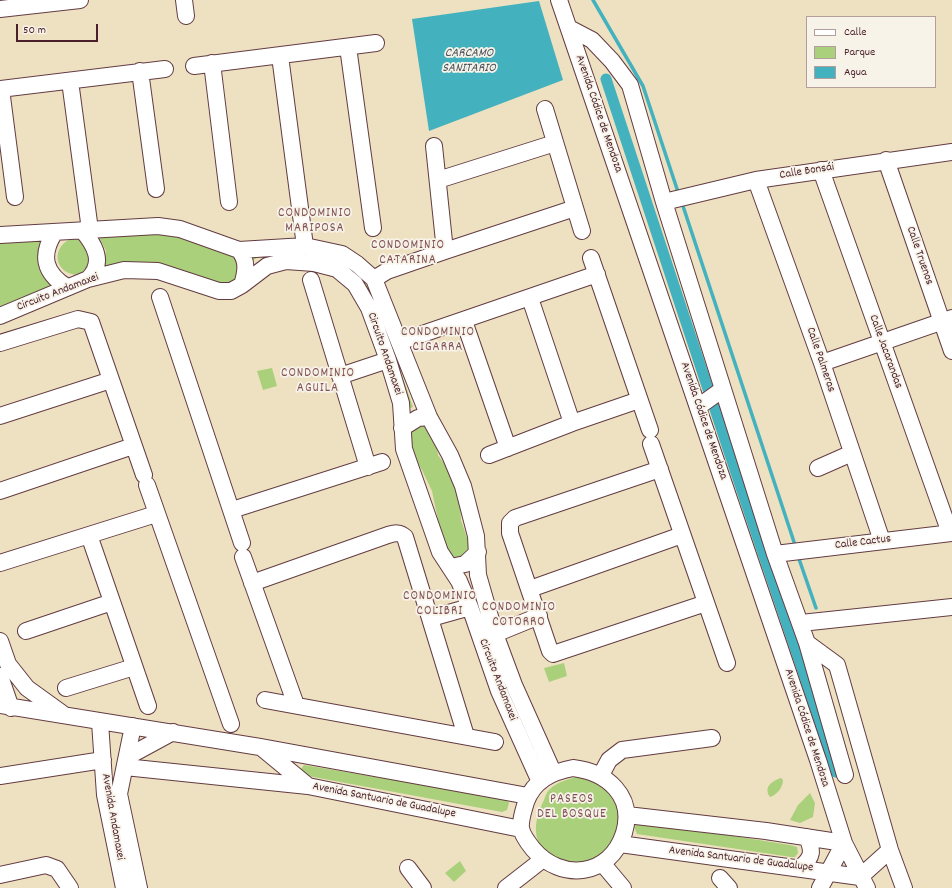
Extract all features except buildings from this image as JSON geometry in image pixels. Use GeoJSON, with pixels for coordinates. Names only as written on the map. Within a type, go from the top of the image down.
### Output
{"type":"FeatureCollection","features":[{"type":"Feature","properties":{"kind":"street"},"geometry":{"type":"LineString","coordinates":[[0,9],[80,0]]}},
{"type":"Feature","properties":{"kind":"street"},"geometry":{"type":"LineString","coordinates":[[184,0],[186,16]]}},
{"type":"Feature","properties":{"kind":"street","name":"Avenida Códice de Mendoza"},"geometry":{"type":"LineString","coordinates":[[559,0],[818,760],[844,843],[864,882]]}},
{"type":"Feature","properties":{"kind":"street"},"geometry":{"type":"LineString","coordinates":[[569,28],[592,40],[612,61],[630,86],[664,202],[775,554],[801,623],[845,775]]}},
{"type":"Feature","properties":{"kind":"street"},"geometry":{"type":"LineString","coordinates":[[194,66],[376,43]]}},
{"type":"Feature","properties":{"kind":"street"},"geometry":{"type":"LineString","coordinates":[[348,47],[373,228]]}},
{"type":"Feature","properties":{"kind":"street"},"geometry":{"type":"LineString","coordinates":[[280,56],[305,246]]}},
{"type":"Feature","properties":{"kind":"street"},"geometry":{"type":"LineString","coordinates":[[212,63],[229,202]]}},
{"type":"Feature","properties":{"kind":"street"},"geometry":{"type":"LineString","coordinates":[[15,197],[0,89],[165,69]]}},
{"type":"Feature","properties":{"kind":"street"},"geometry":{"type":"LineString","coordinates":[[140,71],[156,189]]}},
{"type":"Feature","properties":{"kind":"street"},"geometry":{"type":"LineString","coordinates":[[70,81],[87,227],[98,256],[95,270],[88,279]]}},
{"type":"Feature","properties":{"kind":"street"},"geometry":{"type":"LineString","coordinates":[[545,109],[582,231]]}},
{"type":"Feature","properties":{"kind":"street"},"geometry":{"type":"LineString","coordinates":[[438,180],[555,143]]}},
{"type":"Feature","properties":{"kind":"street"},"geometry":{"type":"LineString","coordinates":[[434,146],[445,251]]}},
{"type":"Feature","properties":{"kind":"street","name":"Calle Bonsái"},"geometry":{"type":"LineString","coordinates":[[664,202],[756,180],[886,160],[952,152]]}},
{"type":"Feature","properties":{"kind":"street","name":"Calle Truenos"},"geometry":{"type":"LineString","coordinates":[[886,160],[946,320],[952,351]]}},
{"type":"Feature","properties":{"kind":"street","name":"Calle Jacarandas"},"geometry":{"type":"LineString","coordinates":[[822,170],[881,343],[951,533]]}},
{"type":"Feature","properties":{"kind":"street","name":"Calle Palmeras"},"geometry":{"type":"LineString","coordinates":[[756,180],[822,363],[882,541]]}},
{"type":"Feature","properties":{"kind":"street"},"geometry":{"type":"LineString","coordinates":[[380,275],[445,251],[575,208]]}},
{"type":"Feature","properties":{"kind":"street","name":"Circuito Andamaxei"},"geometry":{"type":"LineString","coordinates":[[0,235],[55,232],[87,227],[158,226],[180,229],[239,250],[305,246],[342,254],[357,264],[380,275],[406,340],[429,417],[450,456],[463,486],[476,536],[478,575],[502,631],[514,685],[546,777]]}},
{"type":"Feature","properties":{"kind":"street"},"geometry":{"type":"LineString","coordinates":[[55,232],[49,242],[46,252],[46,263],[54,277],[67,287]]}},
{"type":"Feature","properties":{"kind":"street"},"geometry":{"type":"LineString","coordinates":[[239,250],[245,257],[246,266],[242,285]]}},
{"type":"Feature","properties":{"kind":"street"},"geometry":{"type":"LineString","coordinates":[[591,258],[639,400],[682,535],[727,663]]}},
{"type":"Feature","properties":{"kind":"street","name":"Circuito Andamaxei"},"geometry":{"type":"LineString","coordinates":[[0,316],[88,279],[124,270],[158,271],[219,291],[231,291],[242,285],[267,266],[286,261],[314,263],[337,269],[355,284],[369,308],[388,360],[401,403],[404,449],[440,552],[459,581],[470,607],[498,691],[546,777]]}},
{"type":"Feature","properties":{"kind":"street"},"geometry":{"type":"LineString","coordinates":[[406,340],[597,274]]}},
{"type":"Feature","properties":{"kind":"street"},"geometry":{"type":"LineString","coordinates":[[232,510],[375,464],[340,376],[311,280]]}},
{"type":"Feature","properties":{"kind":"street"},"geometry":{"type":"LineString","coordinates":[[160,297],[232,510],[252,584],[296,705]]}},
{"type":"Feature","properties":{"kind":"street"},"geometry":{"type":"LineString","coordinates":[[530,298],[572,423]]}},
{"type":"Feature","properties":{"kind":"street"},"geometry":{"type":"LineString","coordinates":[[0,343],[78,319],[86,319],[92,322],[156,514],[231,724]]}},
{"type":"Feature","properties":{"kind":"street"},"geometry":{"type":"LineString","coordinates":[[822,363],[946,320]]}},
{"type":"Feature","properties":{"kind":"street"},"geometry":{"type":"LineString","coordinates":[[464,321],[508,448]]}},
{"type":"Feature","properties":{"kind":"street"},"geometry":{"type":"LineString","coordinates":[[340,376],[388,360]]}},
{"type":"Feature","properties":{"kind":"street"},"geometry":{"type":"LineString","coordinates":[[0,416],[111,380]]}},
{"type":"Feature","properties":{"kind":"street"},"geometry":{"type":"LineString","coordinates":[[698,407],[723,389]]}},
{"type":"Feature","properties":{"kind":"street"},"geometry":{"type":"LineString","coordinates":[[489,455],[572,423],[639,400]]}},
{"type":"Feature","properties":{"kind":"street"},"geometry":{"type":"LineString","coordinates":[[402,428],[418,418],[429,417]]}},
{"type":"Feature","properties":{"kind":"street"},"geometry":{"type":"LineString","coordinates":[[0,491],[133,446]]}},
{"type":"Feature","properties":{"kind":"street"},"geometry":{"type":"LineString","coordinates":[[818,468],[852,454]]}},
{"type":"Feature","properties":{"kind":"street"},"geometry":{"type":"LineString","coordinates":[[660,469],[515,518],[510,523],[510,533],[538,616],[550,650],[556,654],[706,603]]}},
{"type":"Feature","properties":{"kind":"street"},"geometry":{"type":"LineString","coordinates":[[0,563],[156,514]]}},
{"type":"Feature","properties":{"kind":"street"},"geometry":{"type":"LineString","coordinates":[[252,584],[388,535],[400,533],[405,537],[466,736]]}},
{"type":"Feature","properties":{"kind":"street","name":"Calle Cactus"},"geometry":{"type":"LineString","coordinates":[[775,554],[951,533]]}},
{"type":"Feature","properties":{"kind":"street"},"geometry":{"type":"LineString","coordinates":[[89,535],[148,706]]}},
{"type":"Feature","properties":{"kind":"street"},"geometry":{"type":"LineString","coordinates":[[530,589],[682,535]]}},
{"type":"Feature","properties":{"kind":"street"},"geometry":{"type":"LineString","coordinates":[[451,567],[465,564],[478,552]]}},
{"type":"Feature","properties":{"kind":"street"},"geometry":{"type":"LineString","coordinates":[[26,631],[112,602]]}},
{"type":"Feature","properties":{"kind":"street"},"geometry":{"type":"LineString","coordinates":[[431,618],[470,607]]}},
{"type":"Feature","properties":{"kind":"street"},"geometry":{"type":"LineString","coordinates":[[801,623],[952,607]]}},
{"type":"Feature","properties":{"kind":"street"},"geometry":{"type":"LineString","coordinates":[[502,631],[538,616]]}},
{"type":"Feature","properties":{"kind":"street"},"geometry":{"type":"LineString","coordinates":[[0,641],[8,664],[27,688],[64,715]]}},
{"type":"Feature","properties":{"kind":"street"},"geometry":{"type":"LineString","coordinates":[[807,643],[838,665],[890,850],[904,888]]}},
{"type":"Feature","properties":{"kind":"street"},"geometry":{"type":"LineString","coordinates":[[66,688],[134,667]]}},
{"type":"Feature","properties":{"kind":"street"},"geometry":{"type":"LineString","coordinates":[[0,676],[5,706]]}},
{"type":"Feature","properties":{"kind":"street"},"geometry":{"type":"LineString","coordinates":[[265,700],[495,742]]}},
{"type":"Feature","properties":{"kind":"street","name":"Avenida Santuario de Guadalupe"},"geometry":{"type":"LineString","coordinates":[[5,706],[308,755],[528,796]]}},
{"type":"Feature","properties":{"kind":"street","name":"Avenida Andamaxei"},"geometry":{"type":"LineString","coordinates":[[100,722],[105,795],[127,886]]}},
{"type":"Feature","properties":{"kind":"street","name":"Avenida Andamaxei"},"geometry":{"type":"LineString","coordinates":[[127,886],[119,794],[133,726]]}},
{"type":"Feature","properties":{"kind":"street"},"geometry":{"type":"LineString","coordinates":[[126,762],[173,732]]}},
{"type":"Feature","properties":{"kind":"street"},"geometry":{"type":"LineString","coordinates":[[601,775],[609,760],[622,750],[712,738]]}},
{"type":"Feature","properties":{"kind":"street","name":"Avenida Santuario de Guadalupe"},"geometry":{"type":"LineString","coordinates":[[260,747],[308,786],[521,829]]}},
{"type":"Feature","properties":{"kind":"street"},"geometry":{"type":"LineString","coordinates":[[292,773],[296,764],[308,755]]}},
{"type":"Feature","properties":{"kind":"street"},"geometry":{"type":"LineString","coordinates":[[0,776],[103,760]]}},
{"type":"Feature","properties":{"kind":"street"},"geometry":{"type":"LineString","coordinates":[[126,762],[308,786]]}},
{"type":"Feature","properties":{"kind":"street"},"geometry":{"type":"LineString","coordinates":[[573,768],[587,770],[601,775],[615,787],[623,801],[627,815],[620,844],[615,852],[602,863],[593,868],[576,871],[558,869],[542,860],[529,845],[521,829],[523,811],[528,796],[546,777],[573,768]]}},
{"type":"Feature","properties":{"kind":"street"},"geometry":{"type":"LineString","coordinates":[[811,838],[828,830],[831,805]]}},
{"type":"Feature","properties":{"kind":"street"},"geometry":{"type":"LineString","coordinates":[[627,815],[844,843],[830,872],[820,888]]}},
{"type":"Feature","properties":{"kind":"street"},"geometry":{"type":"LineString","coordinates":[[811,838],[812,854],[809,861],[795,866],[810,879],[816,888]]}},
{"type":"Feature","properties":{"kind":"street","name":"Avenida Santuario de Guadalupe"},"geometry":{"type":"LineString","coordinates":[[620,844],[795,866],[830,872],[864,882]]}},
{"type":"Feature","properties":{"kind":"street"},"geometry":{"type":"LineString","coordinates":[[864,882],[890,850]]}},
{"type":"Feature","properties":{"kind":"street"},"geometry":{"type":"LineString","coordinates":[[506,888],[542,860]]}},
{"type":"Feature","properties":{"kind":"street"},"geometry":{"type":"LineString","coordinates":[[602,863],[623,888]]}},
{"type":"Feature","properties":{"kind":"street"},"geometry":{"type":"LineString","coordinates":[[0,875],[46,865],[57,869],[70,888]]}},
{"type":"Feature","properties":{"kind":"street"},"geometry":{"type":"LineString","coordinates":[[408,868],[423,888]]}},
{"type":"Feature","properties":{"kind":"green space"},"geometry":{"type":"Polygon","coordinates":[[[131,232],[185,235],[236,257],[240,266],[234,284],[223,286],[197,275],[156,264],[104,269],[106,251],[98,235],[131,232]]]}},
{"type":"Feature","properties":{"kind":"green space"},"geometry":{"type":"Polygon","coordinates":[[[75,237],[82,238],[95,259],[81,275],[72,274],[65,271],[60,266],[58,259],[58,253],[61,246],[75,237]]]}},
{"type":"Feature","properties":{"kind":"green space"},"geometry":{"type":"Polygon","coordinates":[[[27,240],[44,241],[40,260],[42,272],[49,282],[55,287],[0,311],[0,242],[27,240]]]}},
{"type":"Feature","properties":{"kind":"green space"},"geometry":{"type":"Polygon","coordinates":[[[309,251],[340,259],[360,276],[374,295],[413,407],[410,408],[381,318],[360,284],[279,254],[257,258],[251,261],[249,256],[309,251]]]}},
{"type":"Feature","properties":{"kind":"green space"},"geometry":{"type":"Polygon","coordinates":[[[272,368],[277,386],[263,390],[257,371],[272,368]]]}},
{"type":"Feature","properties":{"kind":"green space"},"geometry":{"type":"Polygon","coordinates":[[[425,422],[436,440],[438,455],[453,476],[460,498],[461,520],[470,547],[467,555],[459,559],[450,556],[442,539],[432,491],[412,454],[409,428],[425,422]]]}},
{"type":"Feature","properties":{"kind":"green space"},"geometry":{"type":"Polygon","coordinates":[[[564,663],[567,676],[549,682],[544,668],[564,663]]]}},
{"type":"Feature","properties":{"kind":"green space"},"geometry":{"type":"Polygon","coordinates":[[[304,765],[506,799],[509,803],[507,810],[502,812],[308,776],[303,774],[301,769],[304,765]]]}},
{"type":"Feature","properties":{"kind":"green space"},"geometry":{"type":"Polygon","coordinates":[[[578,777],[602,785],[609,790],[619,806],[618,827],[610,847],[594,863],[569,862],[551,856],[541,846],[536,834],[537,820],[548,791],[559,783],[578,777]]]}},
{"type":"Feature","properties":{"kind":"green space"},"geometry":{"type":"Polygon","coordinates":[[[781,778],[783,783],[781,788],[777,793],[770,797],[768,787],[774,781],[781,778]]]}},
{"type":"Feature","properties":{"kind":"green space"},"geometry":{"type":"Polygon","coordinates":[[[810,793],[815,803],[813,817],[800,823],[790,820],[798,805],[810,793]]]}},
{"type":"Feature","properties":{"kind":"green space"},"geometry":{"type":"Polygon","coordinates":[[[646,822],[790,845],[797,847],[798,853],[795,857],[791,857],[637,834],[634,827],[639,823],[646,822]]]}},
{"type":"Feature","properties":{"kind":"green space"},"geometry":{"type":"Polygon","coordinates":[[[460,861],[466,871],[454,882],[445,873],[460,861]]]}},
{"type":"Feature","properties":{"kind":"water","name":"CARCAMO SANITARIO"},"geometry":{"type":"Polygon","coordinates":[[[539,1],[563,80],[429,131],[412,19],[539,1]]]}},
{"type":"Feature","properties":{"kind":"waterway"},"geometry":{"type":"LineString","coordinates":[[593,0],[643,86],[679,195]]}},
{"type":"Feature","properties":{"kind":"waterway"},"geometry":{"type":"LineString","coordinates":[[606,79],[708,389]]}},
{"type":"Feature","properties":{"kind":"waterway"},"geometry":{"type":"LineString","coordinates":[[682,203],[796,548]]}},
{"type":"Feature","properties":{"kind":"waterway"},"geometry":{"type":"LineString","coordinates":[[714,406],[836,772]]}},
{"type":"Feature","properties":{"kind":"waterway"},"geometry":{"type":"LineString","coordinates":[[798,556],[816,608]]}},
{"type":"Feature","properties":{"kind":"district","name":"CONDOMINIO MARIPOSA"},"geometry":{"type":"Point","coordinates":[315,222]}},
{"type":"Feature","properties":{"kind":"district","name":"CONDOMINIO CATARINA"},"geometry":{"type":"Point","coordinates":[408,254]}},
{"type":"Feature","properties":{"kind":"district","name":"CONDOMINIO CIGARRA"},"geometry":{"type":"Point","coordinates":[438,340]}},
{"type":"Feature","properties":{"kind":"district","name":"CONDOMINIO AGUILA"},"geometry":{"type":"Point","coordinates":[318,382]}},
{"type":"Feature","properties":{"kind":"district","name":"CONDOMINIO COLIBRI"},"geometry":{"type":"Point","coordinates":[440,604]}},
{"type":"Feature","properties":{"kind":"district","name":"CONDOMINIO COTORRO"},"geometry":{"type":"Point","coordinates":[519,616]}},
{"type":"Feature","properties":{"kind":"district","name":"PASEOS DEL BOSQUE"},"geometry":{"type":"Point","coordinates":[572,808]}}]}
